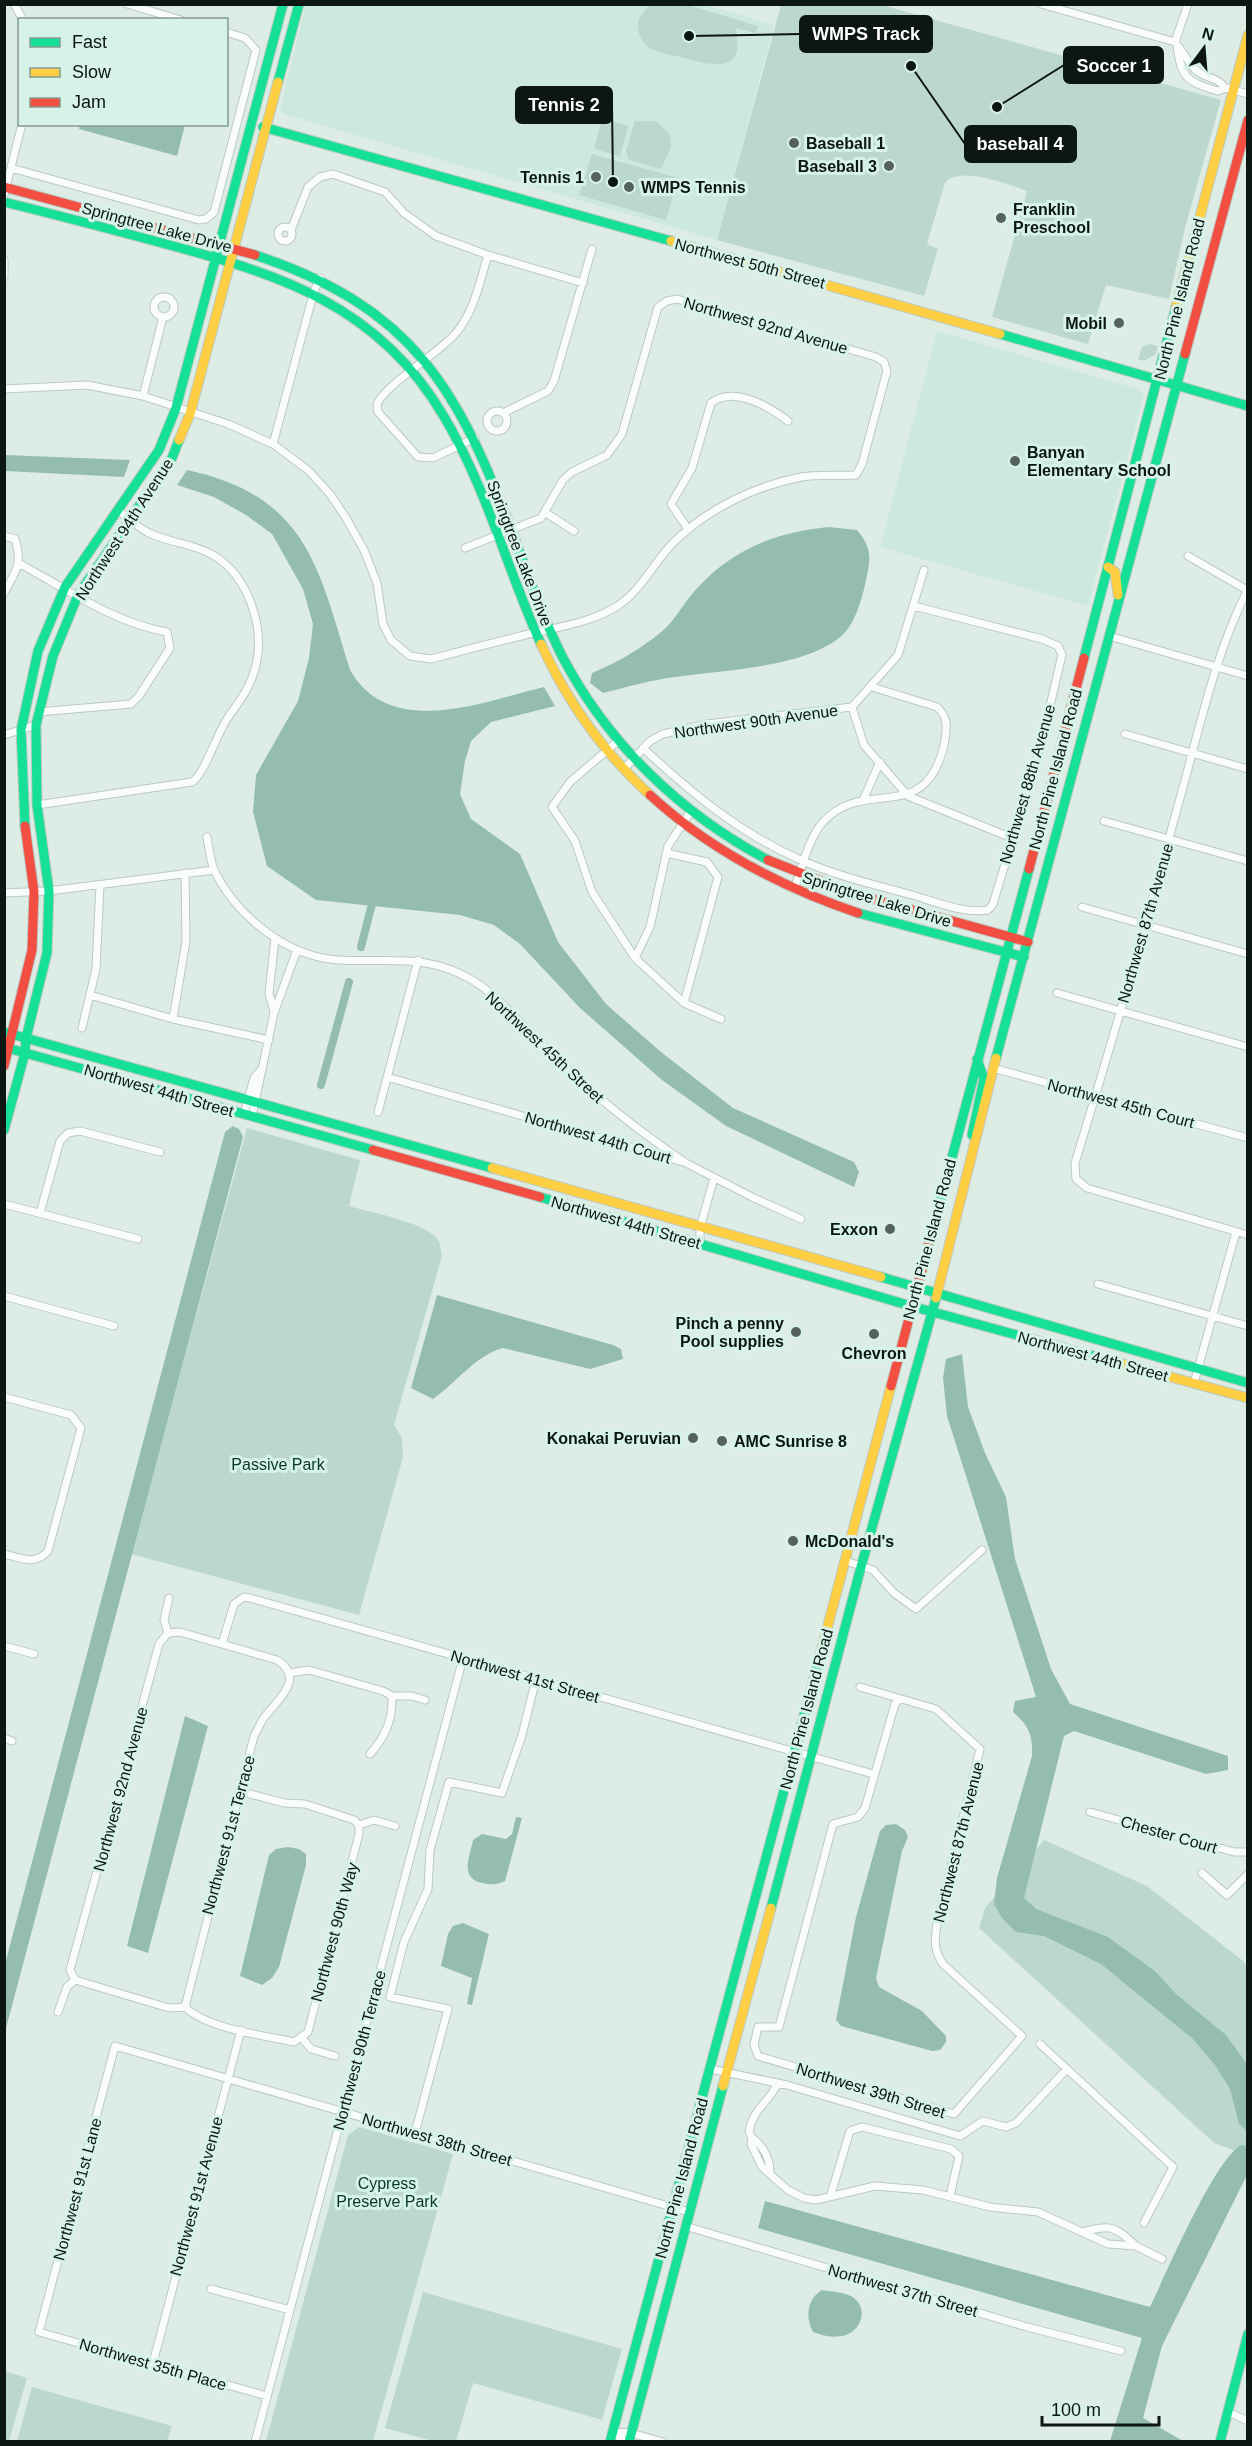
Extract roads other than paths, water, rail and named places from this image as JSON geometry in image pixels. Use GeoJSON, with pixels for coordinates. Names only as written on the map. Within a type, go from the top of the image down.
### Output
{"type":"FeatureCollection","features":[{"type":"Feature","properties":{"kind":"street"},"geometry":{"type":"LineString","coordinates":[[127,4],[174,18]]}},
{"type":"Feature","properties":{"kind":"street","name":"Northwest 94th Avenue"},"geometry":{"type":"LineString","coordinates":[[4,1066],[8,1033],[32,950],[34,892],[22,807],[21,730],[38,651],[65,587],[159,450],[176,408],[283,4]]}},
{"type":"Feature","properties":{"kind":"street","name":"Northwest 94th Avenue"},"geometry":{"type":"LineString","coordinates":[[4,1130],[25,1053],[26,1038],[47,953],[49,891],[37,805],[36,725],[38,712],[53,656],[78,595],[131,521],[172,458],[190,414],[299,4]]}},
{"type":"Feature","properties":{"kind":"street"},"geometry":{"type":"LineString","coordinates":[[1041,4],[1176,44],[1200,74],[1220,80],[1229,89]]}},
{"type":"Feature","properties":{"kind":"street"},"geometry":{"type":"LineString","coordinates":[[1188,4],[1176,44],[1179,67],[1184,75],[1197,85],[1218,91],[1229,89],[1248,94]]}},
{"type":"Feature","properties":{"kind":"street"},"geometry":{"type":"LineString","coordinates":[[11,168],[199,220],[206,219],[214,212],[256,50],[245,38],[228,33]]}},
{"type":"Feature","properties":{"kind":"street","name":"North Pine Island Road"},"geometry":{"type":"LineString","coordinates":[[611,2437],[846,1562],[916,1287],[1158,380],[1229,89],[1248,35]]}},
{"type":"Feature","properties":{"kind":"street","name":"North Pine Island Road"},"geometry":{"type":"LineString","coordinates":[[629,2439],[861,1567],[933,1312],[993,1068],[1248,120]]}},
{"type":"Feature","properties":{"kind":"street","name":"Northwest 50th Street"},"geometry":{"type":"LineString","coordinates":[[252,124],[866,295],[1248,406]]}},
{"type":"Feature","properties":{"kind":"street"},"geometry":{"type":"LineString","coordinates":[[5,190],[22,126]]}},
{"type":"Feature","properties":{"kind":"street"},"geometry":{"type":"LineString","coordinates":[[291,230],[308,188],[320,177],[333,174],[385,192],[404,213],[436,236],[488,255],[583,283]]}},
{"type":"Feature","properties":{"kind":"street","name":"Springtree Lake Drive"},"geometry":{"type":"LineString","coordinates":[[5,190],[220,243],[279,261],[320,278],[378,315],[425,362],[448,392],[475,438],[550,630],[584,694],[633,759],[691,811],[741,846],[799,876],[887,904],[1028,942]]}},
{"type":"Feature","properties":{"kind":"street","name":"Springtree Lake Drive"},"geometry":{"type":"LineString","coordinates":[[4,202],[282,277],[314,291],[371,329],[414,371],[433,395],[461,444],[535,632],[566,692],[606,749],[624,769],[682,823],[730,856],[794,890],[862,912],[1024,957]]}},
{"type":"Feature","properties":{"kind":"street"},"geometry":{"type":"LineString","coordinates":[[503,413],[548,392],[554,381],[592,249]]}},
{"type":"Feature","properties":{"kind":"street"},"geometry":{"type":"LineString","coordinates":[[475,438],[433,458],[418,457],[378,412],[377,404],[385,391],[425,362],[457,332],[470,309],[488,255]]}},
{"type":"Feature","properties":{"kind":"street"},"geometry":{"type":"LineString","coordinates":[[4,260],[4,277]]}},
{"type":"Feature","properties":{"kind":"street"},"geometry":{"type":"LineString","coordinates":[[273,444],[314,291],[320,278]]}},
{"type":"Feature","properties":{"kind":"street","name":"Northwest 92nd Avenue"},"geometry":{"type":"LineString","coordinates":[[546,513],[563,480],[572,472],[607,455],[622,434],[658,307],[667,301],[677,299],[876,357],[884,362],[887,371],[862,464],[856,475],[804,477],[767,485],[730,502],[688,529]]}},
{"type":"Feature","properties":{"kind":"street"},"geometry":{"type":"LineString","coordinates":[[143,396],[163,317]]}},
{"type":"Feature","properties":{"kind":"street"},"geometry":{"type":"LineString","coordinates":[[4,389],[87,385],[143,396],[190,414],[228,423],[273,444],[309,471],[330,494],[346,518],[364,550],[377,583],[383,624],[391,640],[410,656],[431,659],[535,632],[579,624],[621,604],[641,584],[671,544],[688,529],[671,504],[692,468],[711,403],[719,397],[731,395],[770,408],[788,421]]}},
{"type":"Feature","properties":{"kind":"street"},"geometry":{"type":"LineString","coordinates":[[37,805],[192,782],[199,778],[224,723],[244,696],[255,671],[258,632],[249,596],[236,575],[214,556],[187,543],[150,533],[119,511]]}},
{"type":"Feature","properties":{"kind":"street"},"geometry":{"type":"LineString","coordinates":[[465,549],[533,523],[546,513],[574,531]]}},
{"type":"Feature","properties":{"kind":"street"},"geometry":{"type":"LineString","coordinates":[[4,536],[15,539],[20,555],[20,564],[4,593]]}},
{"type":"Feature","properties":{"kind":"street"},"geometry":{"type":"LineString","coordinates":[[1188,556],[1247,590]]}},
{"type":"Feature","properties":{"kind":"street"},"geometry":{"type":"LineString","coordinates":[[20,564],[118,617],[150,629],[167,632],[170,648],[140,696],[131,704],[38,712]]}},
{"type":"Feature","properties":{"kind":"street"},"geometry":{"type":"LineString","coordinates":[[1108,567],[1115,572],[1118,600]]}},
{"type":"Feature","properties":{"kind":"street","name":"Northwest 90th Avenue"},"geometry":{"type":"LineString","coordinates":[[624,769],[643,748],[663,734],[707,724],[852,707],[898,655],[924,570]]}},
{"type":"Feature","properties":{"kind":"street","name":"Northwest 87th Avenue"},"geometry":{"type":"LineString","coordinates":[[1236,1232],[1087,1188],[1076,1179],[1075,1163],[1145,925],[1216,668],[1228,632],[1247,590]]}},
{"type":"Feature","properties":{"kind":"street","name":"Northwest 88th Avenue"},"geometry":{"type":"LineString","coordinates":[[643,748],[717,812],[769,844],[804,862],[872,884],[977,912],[988,910],[993,904],[1043,736],[1062,656],[1058,646],[914,606]]}},
{"type":"Feature","properties":{"kind":"street"},"geometry":{"type":"LineString","coordinates":[[1109,636],[1248,676]]}},
{"type":"Feature","properties":{"kind":"street"},"geometry":{"type":"LineString","coordinates":[[794,890],[822,822],[839,808],[863,800],[908,796],[920,789],[934,772],[943,750],[947,725],[944,714],[937,707],[872,687]]}},
{"type":"Feature","properties":{"kind":"street"},"geometry":{"type":"LineString","coordinates":[[852,707],[864,745],[908,796],[1012,838]]}},
{"type":"Feature","properties":{"kind":"street"},"geometry":{"type":"LineString","coordinates":[[4,735],[36,725]]}},
{"type":"Feature","properties":{"kind":"street"},"geometry":{"type":"LineString","coordinates":[[1125,734],[1248,769]]}},
{"type":"Feature","properties":{"kind":"street"},"geometry":{"type":"LineString","coordinates":[[618,741],[570,782],[552,807],[575,842],[592,892],[635,958],[684,1003],[721,1019]]}},
{"type":"Feature","properties":{"kind":"street"},"geometry":{"type":"LineString","coordinates":[[863,800],[880,762]]}},
{"type":"Feature","properties":{"kind":"street"},"geometry":{"type":"LineString","coordinates":[[635,958],[650,927],[666,853],[691,811]]}},
{"type":"Feature","properties":{"kind":"street"},"geometry":{"type":"LineString","coordinates":[[1104,821],[1248,861]]}},
{"type":"Feature","properties":{"kind":"street","name":"Northwest 45th Street"},"geometry":{"type":"LineString","coordinates":[[207,837],[213,870],[231,899],[276,938],[297,950],[336,960],[418,960],[446,967],[473,981],[497,999],[604,1103],[639,1132],[686,1163]]}},
{"type":"Feature","properties":{"kind":"street"},"geometry":{"type":"LineString","coordinates":[[666,853],[707,862],[718,876],[684,1003]]}},
{"type":"Feature","properties":{"kind":"street"},"geometry":{"type":"LineString","coordinates":[[4,893],[49,891],[213,870]]}},
{"type":"Feature","properties":{"kind":"street"},"geometry":{"type":"LineString","coordinates":[[173,1019],[186,941],[185,873]]}},
{"type":"Feature","properties":{"kind":"street"},"geometry":{"type":"LineString","coordinates":[[82,1028],[90,996],[99,933],[100,885]]}},
{"type":"Feature","properties":{"kind":"street"},"geometry":{"type":"LineString","coordinates":[[1082,907],[1248,954]]}},
{"type":"Feature","properties":{"kind":"street"},"geometry":{"type":"LineString","coordinates":[[274,1013],[269,993],[276,938]]}},
{"type":"Feature","properties":{"kind":"street"},"geometry":{"type":"LineString","coordinates":[[248,1115],[262,1081],[260,1071],[274,1013],[297,950]]}},
{"type":"Feature","properties":{"kind":"street"},"geometry":{"type":"LineString","coordinates":[[378,1112],[418,960]]}},
{"type":"Feature","properties":{"kind":"street"},"geometry":{"type":"LineString","coordinates":[[1057,993],[1248,1047]]}},
{"type":"Feature","properties":{"kind":"street"},"geometry":{"type":"LineString","coordinates":[[90,996],[173,1019],[269,1040]]}},
{"type":"Feature","properties":{"kind":"street","name":"Northwest 44th Street"},"geometry":{"type":"LineString","coordinates":[[8,1033],[916,1287],[1248,1383]]}},
{"type":"Feature","properties":{"kind":"street","name":"Northwest 44th Street"},"geometry":{"type":"LineString","coordinates":[[7,1047],[700,1242],[911,1306],[1248,1398]]}},
{"type":"Feature","properties":{"kind":"street"},"geometry":{"type":"LineString","coordinates":[[971,1158],[973,1121],[984,1079],[977,1059]]}},
{"type":"Feature","properties":{"kind":"street","name":"Northwest 45th Court"},"geometry":{"type":"LineString","coordinates":[[993,1068],[1248,1138]]}},
{"type":"Feature","properties":{"kind":"street","name":"Northwest 44th Court"},"geometry":{"type":"LineString","coordinates":[[387,1077],[686,1163],[801,1219]]}},
{"type":"Feature","properties":{"kind":"street"},"geometry":{"type":"LineString","coordinates":[[40,1213],[60,1141],[68,1133],[80,1131],[160,1152]]}},
{"type":"Feature","properties":{"kind":"street"},"geometry":{"type":"LineString","coordinates":[[700,1242],[700,1228],[714,1178]]}},
{"type":"Feature","properties":{"kind":"street"},"geometry":{"type":"LineString","coordinates":[[4,1204],[138,1239]]}},
{"type":"Feature","properties":{"kind":"street"},"geometry":{"type":"LineString","coordinates":[[1194,1383],[1236,1232],[1248,1235]]}},
{"type":"Feature","properties":{"kind":"street"},"geometry":{"type":"LineString","coordinates":[[1098,1284],[1248,1326]]}},
{"type":"Feature","properties":{"kind":"street"},"geometry":{"type":"LineString","coordinates":[[4,1296],[114,1326]]}},
{"type":"Feature","properties":{"kind":"street"},"geometry":{"type":"LineString","coordinates":[[4,1397],[71,1415],[78,1420],[81,1428],[48,1551],[41,1559],[31,1561],[4,1554]]}},
{"type":"Feature","properties":{"kind":"street"},"geometry":{"type":"LineString","coordinates":[[846,1562],[873,1570],[894,1593],[916,1609],[982,1550]]}},
{"type":"Feature","properties":{"kind":"street","name":"Northwest 92nd Avenue"},"geometry":{"type":"LineString","coordinates":[[75,1980],[70,1970],[159,1644],[168,1633],[164,1620],[169,1598]]}},
{"type":"Feature","properties":{"kind":"street","name":"Northwest 41st Street"},"geometry":{"type":"LineString","coordinates":[[222,1644],[231,1610],[238,1600],[244,1598],[258,1600],[873,1774]]}},
{"type":"Feature","properties":{"kind":"street"},"geometry":{"type":"LineString","coordinates":[[168,1633],[180,1632],[277,1660],[285,1665],[289,1673],[309,1670],[383,1691],[392,1696],[412,1696],[424,1700]]}},
{"type":"Feature","properties":{"kind":"street"},"geometry":{"type":"LineString","coordinates":[[4,1646],[34,1654]]}},
{"type":"Feature","properties":{"kind":"street","name":"Northwest 90th Terrace"},"geometry":{"type":"LineString","coordinates":[[255,2442],[463,1658]]}},
{"type":"Feature","properties":{"kind":"street","name":"Northwest 91st Terrace"},"geometry":{"type":"LineString","coordinates":[[185,2007],[254,1736],[263,1719],[289,1686],[289,1673]]}},
{"type":"Feature","properties":{"kind":"street"},"geometry":{"type":"LineString","coordinates":[[415,2133],[448,2009],[390,1996],[404,1942],[428,1889],[430,1850],[449,1782],[502,1793],[522,1735],[536,1679]]}},
{"type":"Feature","properties":{"kind":"street","name":"Northwest 87th Avenue"},"geometry":{"type":"LineString","coordinates":[[860,1687],[936,1709],[980,1749],[934,1941],[936,1953],[943,1964],[1022,2036]]}},
{"type":"Feature","properties":{"kind":"street"},"geometry":{"type":"LineString","coordinates":[[370,1754],[383,1740],[388,1727],[392,1696]]}},
{"type":"Feature","properties":{"kind":"street"},"geometry":{"type":"LineString","coordinates":[[873,1774],[895,1704],[900,1699]]}},
{"type":"Feature","properties":{"kind":"street","name":"Northwest 39th Street"},"geometry":{"type":"LineString","coordinates":[[873,1774],[865,1808],[858,1816],[833,1824],[779,2027],[758,2027],[754,2045],[758,2056],[954,2114],[1022,2036]]}},
{"type":"Feature","properties":{"kind":"street"},"geometry":{"type":"LineString","coordinates":[[239,1791],[284,1803],[305,1804],[354,1820],[359,1825],[374,1820],[395,1826]]}},
{"type":"Feature","properties":{"kind":"street","name":"Chester Court"},"geometry":{"type":"LineString","coordinates":[[1090,1812],[1234,1852],[1248,1852]]}},
{"type":"Feature","properties":{"kind":"street","name":"Northwest 90th Way"},"geometry":{"type":"LineString","coordinates":[[302,2038],[308,2032],[359,1834],[359,1825]]}},
{"type":"Feature","properties":{"kind":"street"},"geometry":{"type":"LineString","coordinates":[[1202,1873],[1227,1895],[1248,1874]]}},
{"type":"Feature","properties":{"kind":"street"},"geometry":{"type":"LineString","coordinates":[[58,2012],[67,1987],[75,1980],[169,2008],[185,2007],[195,2017],[242,2030],[294,2042],[302,2038],[311,2049],[335,2056]]}},
{"type":"Feature","properties":{"kind":"street","name":"Northwest 91st Avenue"},"geometry":{"type":"LineString","coordinates":[[153,2363],[227,2079],[242,2030]]}},
{"type":"Feature","properties":{"kind":"street"},"geometry":{"type":"LineString","coordinates":[[1040,2044],[1173,2167],[1144,2223]]}},
{"type":"Feature","properties":{"kind":"street","name":"Northwest 38th Street"},"geometry":{"type":"LineString","coordinates":[[115,2046],[689,2212]]}},
{"type":"Feature","properties":{"kind":"street","name":"Northwest 91st Lane"},"geometry":{"type":"LineString","coordinates":[[39,2332],[115,2046]]}},
{"type":"Feature","properties":{"kind":"street"},"geometry":{"type":"LineString","coordinates":[[710,2069],[777,2085],[787,2085],[960,2136],[983,2121],[1006,2127],[1016,2123],[1066,2070]]}},
{"type":"Feature","properties":{"kind":"street"},"geometry":{"type":"LineString","coordinates":[[777,2085],[771,2097],[760,2105],[752,2116],[749,2132],[752,2138],[759,2142],[770,2163],[770,2172],[788,2190],[804,2198],[816,2199],[875,2186],[950,2196],[990,2207],[1038,2212],[1108,2244],[1136,2246]]}},
{"type":"Feature","properties":{"kind":"street"},"geometry":{"type":"LineString","coordinates":[[831,2194],[850,2131],[862,2127],[951,2149],[959,2156],[959,2162],[950,2196]]}},
{"type":"Feature","properties":{"kind":"street","name":"Northwest 37th Street"},"geometry":{"type":"LineString","coordinates":[[685,2226],[1027,2327],[1121,2351]]}},
{"type":"Feature","properties":{"kind":"street"},"geometry":{"type":"LineString","coordinates":[[1082,2232],[1110,2226],[1119,2229],[1136,2246],[1162,2259]]}},
{"type":"Feature","properties":{"kind":"street"},"geometry":{"type":"LineString","coordinates":[[211,2289],[290,2310]]}},
{"type":"Feature","properties":{"kind":"street","name":"Northwest 35th Place"},"geometry":{"type":"LineString","coordinates":[[39,2332],[267,2396]]}},
{"type":"Feature","properties":{"kind":"street"},"geometry":{"type":"LineString","coordinates":[[1220,2442],[1248,2334]]}},
{"type":"Feature","properties":{"kind":"street"},"geometry":{"type":"LineString","coordinates":[[1228,2412],[1248,2421]]}},
{"type":"Feature","properties":{"kind":"street"},"geometry":{"type":"LineString","coordinates":[[611,2437],[663,2442]]}},
{"type":"Feature","properties":{"kind":"waterway"},"geometry":{"type":"LineString","coordinates":[[361,947],[372,904]]}},
{"type":"Feature","properties":{"kind":"waterway"},"geometry":{"type":"LineString","coordinates":[[321,1085],[349,982]]}},
{"type":"Feature","properties":{"kind":"place","name":"WMPS Track"},"geometry":{"type":"Point","coordinates":[689,36]}},
{"type":"Feature","properties":{"kind":"place","name":"baseball 4"},"geometry":{"type":"Point","coordinates":[911,66]}},
{"type":"Feature","properties":{"kind":"place","name":"Soccer 1"},"geometry":{"type":"Point","coordinates":[997,107]}},
{"type":"Feature","properties":{"kind":"place","name":"Baseball 1"},"geometry":{"type":"Point","coordinates":[794,143]}},
{"type":"Feature","properties":{"kind":"place","name":"Baseball 3"},"geometry":{"type":"Point","coordinates":[889,166]}},
{"type":"Feature","properties":{"kind":"place","name":"Tennis 1"},"geometry":{"type":"Point","coordinates":[596,177]}},
{"type":"Feature","properties":{"kind":"place","name":"Tennis 2"},"geometry":{"type":"Point","coordinates":[613,182]}},
{"type":"Feature","properties":{"kind":"place","name":"WMPS Tennis"},"geometry":{"type":"Point","coordinates":[629,187]}},
{"type":"Feature","properties":{"kind":"place","name":"Franklin Preschool"},"geometry":{"type":"Point","coordinates":[1001,218]}},
{"type":"Feature","properties":{"kind":"place","name":"Mobil"},"geometry":{"type":"Point","coordinates":[1119,323]}},
{"type":"Feature","properties":{"kind":"place","name":"Banyan Elementary School"},"geometry":{"type":"Point","coordinates":[1015,461]}},
{"type":"Feature","properties":{"kind":"place","name":"Exxon"},"geometry":{"type":"Point","coordinates":[890,1229]}},
{"type":"Feature","properties":{"kind":"place","name":"Pinch a penny Pool supplies"},"geometry":{"type":"Point","coordinates":[796,1332]}},
{"type":"Feature","properties":{"kind":"place","name":"Chevron"},"geometry":{"type":"Point","coordinates":[874,1334]}},
{"type":"Feature","properties":{"kind":"place","name":"Konakai Peruvian"},"geometry":{"type":"Point","coordinates":[693,1438]}},
{"type":"Feature","properties":{"kind":"place","name":"AMC Sunrise 8"},"geometry":{"type":"Point","coordinates":[722,1441]}},
{"type":"Feature","properties":{"kind":"place","name":"McDonald's"},"geometry":{"type":"Point","coordinates":[793,1541]}},
{"type":"Feature","properties":{"kind":"park label","name":"Passive Park"},"geometry":{"type":"Point","coordinates":[278,1464]}},
{"type":"Feature","properties":{"kind":"park label","name":"Cypress Preserve Park"},"geometry":{"type":"Point","coordinates":[387,2192]}}]}
